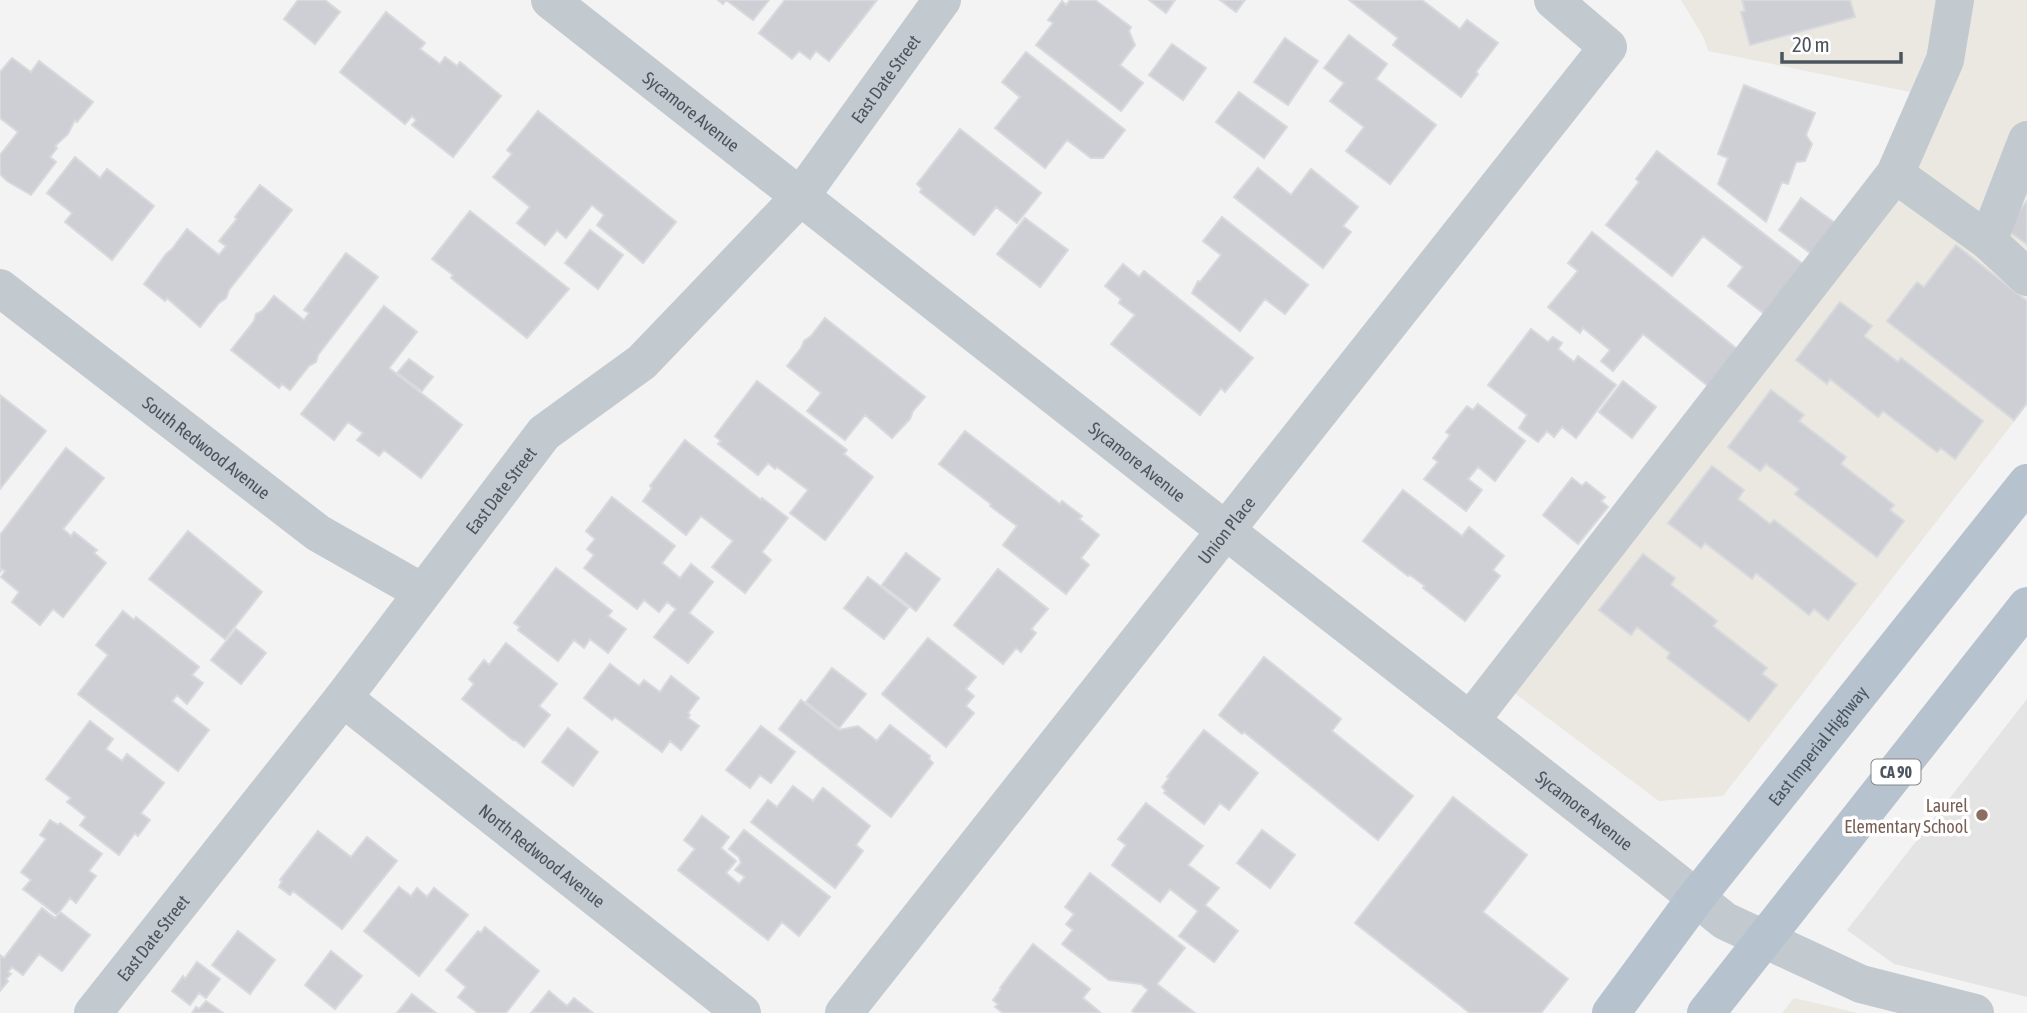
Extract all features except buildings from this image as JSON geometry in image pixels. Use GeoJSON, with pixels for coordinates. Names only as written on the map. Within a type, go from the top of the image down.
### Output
{"type":"FeatureCollection","features":[{"type":"Feature","properties":{"kind":"main road","name":"East Imperial Highway"},"geometry":{"type":"LineString","coordinates":[[1612,1013],[1710,910],[2027,483]]}},
{"type":"Feature","properties":{"kind":"main road"},"geometry":{"type":"LineString","coordinates":[[1984,660],[2027,592]]}},
{"type":"Feature","properties":{"kind":"main road","name":"CA 90"},"geometry":{"type":"LineString","coordinates":[[1706,1013],[2027,606]]}},
{"type":"Feature","properties":{"kind":"street","name":"Sycamore Avenue"},"geometry":{"type":"LineString","coordinates":[[550,0],[1710,910],[1861,985],[1975,1013]]}},
{"type":"Feature","properties":{"kind":"street","name":"East Date Street"},"geometry":{"type":"LineString","coordinates":[[93,1013],[343,698],[544,433],[642,362],[800,197],[942,0]]}},
{"type":"Feature","properties":{"kind":"street","name":"Union Place"},"geometry":{"type":"LineString","coordinates":[[844,1013],[1608,47],[1553,0]]}},
{"type":"Feature","properties":{"kind":"street"},"geometry":{"type":"LineString","coordinates":[[1470,721],[1895,174],[1945,60],[1955,0]]}},
{"type":"Feature","properties":{"kind":"street"},"geometry":{"type":"LineString","coordinates":[[1987,241],[2027,141]]}},
{"type":"Feature","properties":{"kind":"street"},"geometry":{"type":"LineString","coordinates":[[1895,174],[1987,241],[2027,276]]}},
{"type":"Feature","properties":{"kind":"street","name":"South Redwood Avenue"},"geometry":{"type":"LineString","coordinates":[[0,288],[318,533],[422,592]]}},
{"type":"Feature","properties":{"kind":"street","name":"North Redwood Avenue"},"geometry":{"type":"LineString","coordinates":[[343,698],[742,1013]]}},
{"type":"Feature","properties":{"kind":"shaded area"},"geometry":{"type":"Polygon","coordinates":[[[1681,0],[2027,0],[2027,405],[1723,796],[1659,801],[1486,672],[1875,183],[1910,92],[1708,51],[1704,38],[1681,0]]]}},
{"type":"Feature","properties":{"kind":"shaded area","name":"Laurel Elementary School"},"geometry":{"type":"Polygon","coordinates":[[[2027,699],[2027,997],[1894,964],[1847,930],[2027,699]]]}},
{"type":"Feature","properties":{"kind":"shaded area"},"geometry":{"type":"Polygon","coordinates":[[[1794,998],[1858,1013],[1782,1013],[1794,998]]]}},
{"type":"Feature","properties":{"kind":"place","name":"Laurel Elementary School"},"geometry":{"type":"Point","coordinates":[1982,815]}}]}
